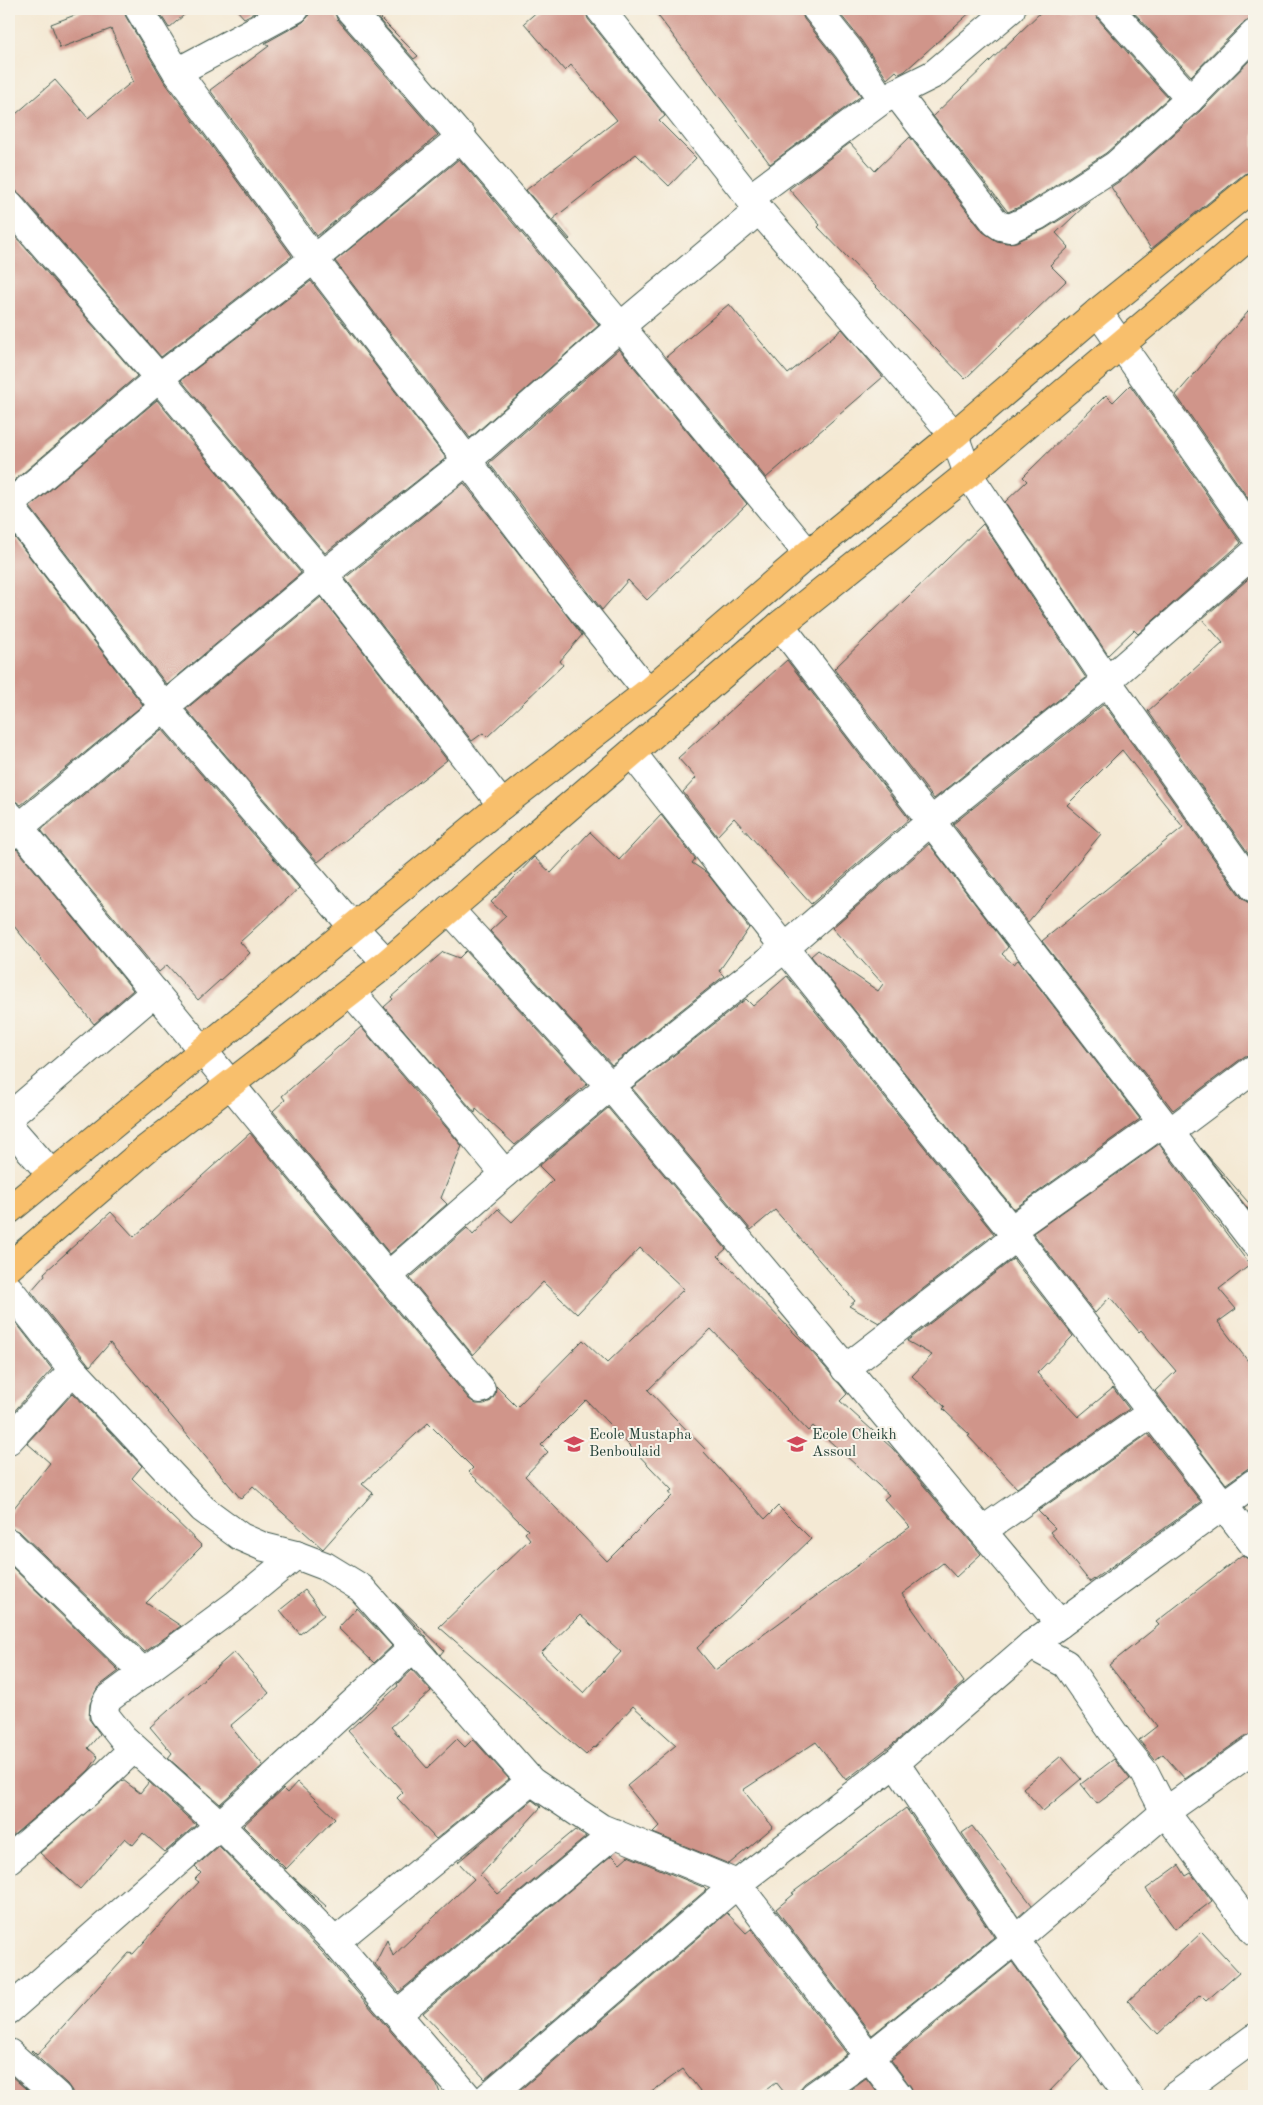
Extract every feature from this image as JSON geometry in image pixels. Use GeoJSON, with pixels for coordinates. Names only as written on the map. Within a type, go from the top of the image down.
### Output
{"type":"FeatureCollection","features":[{"type":"Feature","properties":{"kind":"main road"},"geometry":{"type":"LineString","coordinates":[[9,1210],[502,805],[648,692],[808,554],[954,435],[1098,312],[1254,186]]}},
{"type":"Feature","properties":{"kind":"main road"},"geometry":{"type":"LineString","coordinates":[[9,1266],[145,1150],[387,963],[780,625],[968,474],[1119,344],[1254,232]]}},
{"type":"Feature","properties":{"kind":"street"},"geometry":{"type":"LineString","coordinates":[[139,9],[177,72],[314,259],[560,584],[648,692]]}},
{"type":"Feature","properties":{"kind":"street"},"geometry":{"type":"LineString","coordinates":[[177,72],[295,9]]}},
{"type":"Feature","properties":{"kind":"street"},"geometry":{"type":"LineString","coordinates":[[349,9],[462,136],[808,554]]}},
{"type":"Feature","properties":{"kind":"street"},"geometry":{"type":"LineString","coordinates":[[600,9],[754,204],[954,435],[968,474],[1107,681],[1254,888]]}},
{"type":"Feature","properties":{"kind":"street"},"geometry":{"type":"LineString","coordinates":[[816,9],[995,222],[1010,228],[1037,216],[1116,166],[1190,99],[1254,34]]}},
{"type":"Feature","properties":{"kind":"street"},"geometry":{"type":"LineString","coordinates":[[481,1389],[155,992],[12,826],[164,707],[323,575],[468,460],[621,326],[754,204],[889,97],[934,74],[1011,9]]}},
{"type":"Feature","properties":{"kind":"street"},"geometry":{"type":"LineString","coordinates":[[1110,9],[1190,99]]}},
{"type":"Feature","properties":{"kind":"street"},"geometry":{"type":"LineString","coordinates":[[387,963],[353,927],[164,707],[9,505],[159,378],[314,259],[462,136]]}},
{"type":"Feature","properties":{"kind":"street"},"geometry":{"type":"LineString","coordinates":[[9,205],[159,378],[323,575],[502,805]]}},
{"type":"Feature","properties":{"kind":"street"},"geometry":{"type":"LineString","coordinates":[[1098,312],[1254,534]]}},
{"type":"Feature","properties":{"kind":"street"},"geometry":{"type":"LineString","coordinates":[[388,1276],[504,1174],[610,1086],[785,948],[930,822],[1107,681],[1254,553]]}},
{"type":"Feature","properties":{"kind":"street"},"geometry":{"type":"LineString","coordinates":[[780,625],[1254,1242]]}},
{"type":"Feature","properties":{"kind":"street"},"geometry":{"type":"LineString","coordinates":[[632,753],[1013,1234],[1254,1545]]}},
{"type":"Feature","properties":{"kind":"street"},"geometry":{"type":"LineString","coordinates":[[449,909],[610,1086],[1060,1624]]}},
{"type":"Feature","properties":{"kind":"street"},"geometry":{"type":"LineString","coordinates":[[9,1117],[155,992]]}},
{"type":"Feature","properties":{"kind":"street"},"geometry":{"type":"LineString","coordinates":[[351,992],[438,1093],[504,1174]]}},
{"type":"Feature","properties":{"kind":"street"},"geometry":{"type":"LineString","coordinates":[[845,1369],[1013,1234],[1254,1069]]}},
{"type":"Feature","properties":{"kind":"street"},"geometry":{"type":"LineString","coordinates":[[9,1126],[52,1175]]}},
{"type":"Feature","properties":{"kind":"street"},"geometry":{"type":"LineString","coordinates":[[9,1289],[73,1370],[203,1510],[241,1538],[325,1566],[361,1588],[531,1781],[601,1828],[737,1884],[899,2096]]}},
{"type":"Feature","properties":{"kind":"street"},"geometry":{"type":"LineString","coordinates":[[9,1440],[73,1370]]}},
{"type":"Feature","properties":{"kind":"street"},"geometry":{"type":"LineString","coordinates":[[982,1531],[1151,1413]]}},
{"type":"Feature","properties":{"kind":"street"},"geometry":{"type":"LineString","coordinates":[[489,2096],[737,1884],[895,1763],[1030,1645],[1254,1483]]}},
{"type":"Feature","properties":{"kind":"street"},"geometry":{"type":"LineString","coordinates":[[9,1543],[144,1673]]}},
{"type":"Feature","properties":{"kind":"street"},"geometry":{"type":"LineString","coordinates":[[296,1555],[235,1605],[108,1699],[104,1714],[123,1738],[220,1825],[336,1942],[467,2096]]}},
{"type":"Feature","properties":{"kind":"street"},"geometry":{"type":"LineString","coordinates":[[1030,1645],[1066,1664],[1117,1738],[1145,1773],[1165,1812],[1254,1931]]}},
{"type":"Feature","properties":{"kind":"street"},"geometry":{"type":"LineString","coordinates":[[9,2010],[220,1825],[414,1648]]}},
{"type":"Feature","properties":{"kind":"street"},"geometry":{"type":"LineString","coordinates":[[9,1859],[88,1792],[134,1748]]}},
{"type":"Feature","properties":{"kind":"street"},"geometry":{"type":"LineString","coordinates":[[814,2096],[870,2057],[1015,1940],[1165,1812],[1254,1749]]}},
{"type":"Feature","properties":{"kind":"street"},"geometry":{"type":"LineString","coordinates":[[895,1763],[1015,1940],[1129,2096]]}},
{"type":"Feature","properties":{"kind":"street"},"geometry":{"type":"LineString","coordinates":[[336,1942],[531,1781]]}},
{"type":"Feature","properties":{"kind":"street"},"geometry":{"type":"LineString","coordinates":[[397,2014],[615,1833]]}},
{"type":"Feature","properties":{"kind":"street"},"geometry":{"type":"LineString","coordinates":[[1175,2096],[1254,2038]]}},
{"type":"Feature","properties":{"kind":"street"},"geometry":{"type":"LineString","coordinates":[[9,2053],[56,2096]]}},
{"type":"Feature","properties":{"kind":"building"},"geometry":{"type":"Polygon","coordinates":[[[91,9],[123,9],[164,81],[292,256],[161,357],[21,195],[15,190],[9,190],[9,120],[55,80],[88,118],[133,81],[111,29],[60,48],[51,24],[91,9]]]}},
{"type":"Feature","properties":{"kind":"building"},"geometry":{"type":"Polygon","coordinates":[[[157,9],[191,9],[169,28],[157,9]]]}},
{"type":"Feature","properties":{"kind":"building"},"geometry":{"type":"Polygon","coordinates":[[[236,9],[262,9],[244,18],[236,9]]]}},
{"type":"Feature","properties":{"kind":"building"},"geometry":{"type":"Polygon","coordinates":[[[310,9],[334,9],[337,19],[438,135],[317,236],[210,90],[269,46],[265,43],[303,22],[308,17],[310,9]]]}},
{"type":"Feature","properties":{"kind":"building"},"geometry":{"type":"Polygon","coordinates":[[[540,9],[585,9],[588,19],[665,116],[659,121],[696,158],[669,186],[636,154],[553,219],[569,240],[526,190],[617,120],[571,65],[565,71],[524,23],[540,9]]]}},
{"type":"Feature","properties":{"kind":"building"},"geometry":{"type":"Polygon","coordinates":[[[653,9],[801,9],[804,19],[835,58],[861,96],[770,164],[653,9]]]}},
{"type":"Feature","properties":{"kind":"building"},"geometry":{"type":"Polygon","coordinates":[[[836,9],[974,9],[905,71],[899,74],[896,71],[887,79],[861,40],[836,9]]]}},
{"type":"Feature","properties":{"kind":"building"},"geometry":{"type":"Polygon","coordinates":[[[1044,9],[1095,9],[1098,19],[1168,98],[1106,153],[1030,202],[1008,212],[933,116],[1044,9]]]}},
{"type":"Feature","properties":{"kind":"building"},"geometry":{"type":"Polygon","coordinates":[[[1131,9],[1254,9],[1254,19],[1243,23],[1191,76],[1131,9]]]}},
{"type":"Feature","properties":{"kind":"building"},"geometry":{"type":"Polygon","coordinates":[[[374,12],[418,56],[414,59],[374,12]]]}},
{"type":"Feature","properties":{"kind":"building"},"geometry":{"type":"Polygon","coordinates":[[[1254,56],[1254,171],[1244,174],[1151,249],[1111,187],[1126,177],[1200,111],[1254,56]]]}},
{"type":"Feature","properties":{"kind":"building"},"geometry":{"type":"Polygon","coordinates":[[[910,137],[983,232],[997,241],[1016,242],[1045,229],[1090,201],[1056,233],[1069,247],[1050,265],[1066,281],[965,379],[818,227],[820,225],[789,189],[850,143],[875,171],[910,137]]]}},
{"type":"Feature","properties":{"kind":"building"},"geometry":{"type":"Polygon","coordinates":[[[459,159],[599,325],[470,438],[335,261],[459,159]]]}},
{"type":"Feature","properties":{"kind":"building"},"geometry":{"type":"Polygon","coordinates":[[[9,229],[137,376],[9,485],[9,229]]]}},
{"type":"Feature","properties":{"kind":"building"},"geometry":{"type":"Polygon","coordinates":[[[311,281],[446,458],[325,553],[181,380],[311,281]]]}},
{"type":"Feature","properties":{"kind":"building"},"geometry":{"type":"Polygon","coordinates":[[[729,304],[788,374],[842,329],[883,377],[766,478],[666,357],[729,304]]]}},
{"type":"Feature","properties":{"kind":"building"},"geometry":{"type":"Polygon","coordinates":[[[1254,305],[1254,507],[1176,395],[1254,305]]]}},
{"type":"Feature","properties":{"kind":"building"},"geometry":{"type":"Polygon","coordinates":[[[619,349],[747,504],[647,600],[628,580],[602,610],[489,463],[619,349]]]}},
{"type":"Feature","properties":{"kind":"building"},"geometry":{"type":"Polygon","coordinates":[[[1130,385],[1241,543],[1138,634],[1134,630],[1108,655],[1005,502],[1027,481],[1023,477],[1106,395],[1113,402],[1130,385]]]}},
{"type":"Feature","properties":{"kind":"building"},"geometry":{"type":"Polygon","coordinates":[[[157,400],[301,573],[167,685],[30,507],[157,400]]]}},
{"type":"Feature","properties":{"kind":"building"},"geometry":{"type":"Polygon","coordinates":[[[464,483],[582,635],[560,661],[563,665],[487,737],[483,733],[472,741],[345,578],[464,483]]]}},
{"type":"Feature","properties":{"kind":"building"},"geometry":{"type":"Polygon","coordinates":[[[983,524],[1086,678],[934,799],[834,669],[983,524]]]}},
{"type":"Feature","properties":{"kind":"building"},"geometry":{"type":"Polygon","coordinates":[[[9,530],[143,705],[21,805],[9,800],[9,530]]]}},
{"type":"Feature","properties":{"kind":"building"},"geometry":{"type":"Polygon","coordinates":[[[1254,574],[1254,861],[1148,711],[1223,643],[1202,619],[1254,574]]]}},
{"type":"Feature","properties":{"kind":"building"},"geometry":{"type":"Polygon","coordinates":[[[321,597],[447,760],[318,862],[186,709],[321,597]]]}},
{"type":"Feature","properties":{"kind":"building"},"geometry":{"type":"Polygon","coordinates":[[[787,660],[909,819],[811,904],[734,818],[717,836],[683,792],[696,778],[678,758],[787,660]]]}},
{"type":"Feature","properties":{"kind":"building"},"geometry":{"type":"Polygon","coordinates":[[[1104,704],[1241,897],[1247,902],[1254,903],[1254,1054],[1245,1056],[1173,1110],[1042,941],[1183,827],[1122,750],[1067,805],[1101,834],[1028,922],[953,824],[1104,704]]]}},
{"type":"Feature","properties":{"kind":"building"},"geometry":{"type":"Polygon","coordinates":[[[162,729],[299,888],[240,942],[250,953],[198,1000],[167,965],[159,972],[41,830],[162,729]]]}},
{"type":"Feature","properties":{"kind":"building"},"geometry":{"type":"Polygon","coordinates":[[[661,815],[695,859],[692,863],[707,873],[749,928],[719,971],[724,976],[612,1065],[490,931],[506,916],[491,902],[534,857],[551,873],[590,832],[619,860],[661,815]]]}},
{"type":"Feature","properties":{"kind":"building"},"geometry":{"type":"Polygon","coordinates":[[[929,844],[1008,947],[1002,954],[1013,964],[1018,960],[1140,1119],[1014,1209],[811,956],[818,950],[878,991],[883,984],[832,928],[929,844]]]}},
{"type":"Feature","properties":{"kind":"building"},"geometry":{"type":"Polygon","coordinates":[[[17,849],[133,990],[94,1024],[9,920],[9,851],[17,849]]]}},
{"type":"Feature","properties":{"kind":"building"},"geometry":{"type":"Polygon","coordinates":[[[466,951],[587,1084],[515,1145],[476,1109],[475,1113],[384,1007],[393,999],[391,997],[443,952],[459,958],[466,951]]]}},
{"type":"Feature","properties":{"kind":"building"},"geometry":{"type":"Polygon","coordinates":[[[787,976],[994,1234],[879,1323],[849,1306],[855,1301],[775,1210],[751,1230],[632,1088],[746,999],[753,1006],[787,976]]]}},
{"type":"Feature","properties":{"kind":"building"},"geometry":{"type":"Polygon","coordinates":[[[361,1027],[462,1146],[441,1198],[447,1204],[390,1254],[273,1111],[285,1100],[282,1096],[361,1027]]]}},
{"type":"Feature","properties":{"kind":"building"},"geometry":{"type":"Polygon","coordinates":[[[608,1108],[726,1249],[718,1256],[806,1345],[847,1394],[840,1401],[893,1449],[981,1554],[956,1577],[943,1563],[902,1594],[964,1682],[898,1740],[846,1780],[816,1742],[743,1790],[773,1827],[729,1864],[653,1833],[660,1826],[627,1786],[676,1745],[633,1706],[595,1748],[586,1755],[439,1627],[530,1539],[525,1533],[528,1530],[469,1472],[473,1468],[428,1423],[362,1484],[373,1493],[323,1549],[253,1486],[241,1499],[110,1343],[90,1366],[31,1291],[45,1275],[44,1273],[111,1212],[134,1237],[250,1133],[469,1399],[476,1404],[484,1404],[491,1401],[495,1395],[496,1386],[517,1407],[583,1340],[607,1363],[684,1289],[640,1248],[577,1314],[543,1282],[473,1355],[410,1278],[467,1228],[473,1235],[498,1209],[512,1222],[553,1180],[539,1166],[608,1108]],[[711,1329],[648,1390],[706,1450],[704,1452],[765,1519],[778,1506],[811,1539],[697,1648],[715,1670],[910,1527],[884,1499],[889,1495],[813,1426],[808,1431],[711,1329]],[[586,1400],[541,1445],[548,1452],[525,1476],[607,1561],[672,1496],[669,1492],[672,1490],[586,1400]],[[580,1615],[541,1653],[584,1693],[621,1652],[580,1615]]]}},
{"type":"Feature","properties":{"kind":"building"},"geometry":{"type":"Polygon","coordinates":[[[1159,1144],[1250,1265],[1219,1289],[1236,1309],[1218,1322],[1254,1369],[1254,1464],[1226,1484],[1155,1391],[1176,1371],[1141,1330],[1139,1332],[1110,1297],[1095,1313],[1033,1233],[1159,1144]]]}},
{"type":"Feature","properties":{"kind":"building"},"geometry":{"type":"Polygon","coordinates":[[[1201,1148],[1254,1209],[1254,1217],[1201,1148]]]}},
{"type":"Feature","properties":{"kind":"building"},"geometry":{"type":"Polygon","coordinates":[[[1013,1259],[1073,1336],[1037,1373],[1078,1417],[1113,1388],[1129,1409],[1017,1488],[968,1436],[970,1435],[943,1409],[945,1407],[912,1376],[932,1355],[907,1341],[1013,1259]]]}},
{"type":"Feature","properties":{"kind":"building"},"geometry":{"type":"Polygon","coordinates":[[[9,1316],[52,1369],[9,1417],[9,1316]]]}},
{"type":"Feature","properties":{"kind":"building"},"geometry":{"type":"Polygon","coordinates":[[[73,1393],[142,1466],[132,1478],[202,1546],[146,1603],[181,1626],[145,1652],[20,1532],[9,1528],[9,1514],[50,1463],[27,1443],[73,1393]]]}},
{"type":"Feature","properties":{"kind":"building"},"geometry":{"type":"Polygon","coordinates":[[[1148,1434],[1201,1502],[1090,1582],[1050,1532],[1055,1528],[1038,1511],[1148,1434]]]}},
{"type":"Feature","properties":{"kind":"building"},"geometry":{"type":"Polygon","coordinates":[[[1242,1555],[1254,1560],[1254,1734],[1245,1736],[1185,1779],[1163,1754],[1155,1760],[1139,1740],[1157,1726],[1109,1665],[1159,1625],[1156,1622],[1242,1555]]]}},
{"type":"Feature","properties":{"kind":"building"},"geometry":{"type":"Polygon","coordinates":[[[9,1564],[119,1671],[98,1687],[90,1704],[89,1719],[100,1734],[88,1748],[98,1757],[89,1770],[9,1839],[9,1564]]]}},
{"type":"Feature","properties":{"kind":"building"},"geometry":{"type":"Polygon","coordinates":[[[305,1590],[324,1615],[300,1634],[280,1610],[305,1590]]]}},
{"type":"Feature","properties":{"kind":"building"},"geometry":{"type":"Polygon","coordinates":[[[395,1603],[444,1650],[440,1655],[426,1637],[395,1603]]]}},
{"type":"Feature","properties":{"kind":"building"},"geometry":{"type":"Polygon","coordinates":[[[357,1608],[392,1646],[374,1663],[338,1628],[357,1608]]]}},
{"type":"Feature","properties":{"kind":"building"},"geometry":{"type":"Polygon","coordinates":[[[234,1652],[269,1693],[230,1726],[263,1765],[220,1804],[168,1758],[172,1753],[150,1727],[234,1652]]]}},
{"type":"Feature","properties":{"kind":"building"},"geometry":{"type":"Polygon","coordinates":[[[412,1670],[431,1691],[391,1727],[427,1768],[457,1739],[465,1747],[473,1739],[509,1779],[436,1839],[397,1798],[403,1792],[348,1731],[398,1686],[397,1684],[412,1670]]]}},
{"type":"Feature","properties":{"kind":"building"},"geometry":{"type":"Polygon","coordinates":[[[1061,1756],[1081,1779],[1043,1811],[1023,1788],[1061,1756]]]}},
{"type":"Feature","properties":{"kind":"building"},"geometry":{"type":"Polygon","coordinates":[[[1114,1759],[1130,1779],[1097,1804],[1081,1784],[1114,1759]]]}},
{"type":"Feature","properties":{"kind":"building"},"geometry":{"type":"Polygon","coordinates":[[[123,1780],[140,1793],[149,1782],[196,1825],[165,1852],[143,1833],[133,1845],[125,1838],[80,1889],[40,1853],[123,1780]]]}},
{"type":"Feature","properties":{"kind":"building"},"geometry":{"type":"Polygon","coordinates":[[[297,1782],[335,1818],[286,1869],[243,1826],[283,1789],[287,1793],[297,1782]]]}},
{"type":"Feature","properties":{"kind":"building"},"geometry":{"type":"Polygon","coordinates":[[[532,1800],[541,1807],[480,1875],[498,1894],[575,1830],[586,1837],[399,1992],[375,1964],[387,1940],[393,1956],[474,1879],[458,1862],[532,1800]]]}},
{"type":"Feature","properties":{"kind":"building"},"geometry":{"type":"Polygon","coordinates":[[[906,1808],[994,1937],[872,2035],[776,1909],[794,1894],[792,1893],[906,1808]]]}},
{"type":"Feature","properties":{"kind":"building"},"geometry":{"type":"Polygon","coordinates":[[[972,1826],[1032,1905],[1018,1917],[962,1833],[972,1826]]]}},
{"type":"Feature","properties":{"kind":"building"},"geometry":{"type":"Polygon","coordinates":[[[219,1846],[323,1953],[437,2085],[441,2096],[72,2096],[72,2091],[67,2084],[31,2051],[37,2055],[129,1953],[133,1954],[199,1882],[195,1879],[201,1873],[195,1867],[219,1846]]]}},
{"type":"Feature","properties":{"kind":"building"},"geometry":{"type":"Polygon","coordinates":[[[612,1855],[620,1863],[628,1856],[703,1887],[706,1890],[485,2079],[423,2013],[612,1855]]]}},
{"type":"Feature","properties":{"kind":"building"},"geometry":{"type":"Polygon","coordinates":[[[1179,1865],[1186,1876],[1191,1873],[1212,1901],[1175,1929],[1146,1889],[1179,1865]]]}},
{"type":"Feature","properties":{"kind":"building"},"geometry":{"type":"Polygon","coordinates":[[[293,1877],[326,1906],[324,1908],[293,1877]]]}},
{"type":"Feature","properties":{"kind":"building"},"geometry":{"type":"Polygon","coordinates":[[[727,1913],[746,1933],[751,1929],[847,2054],[805,2083],[800,2089],[799,2096],[787,2096],[776,2082],[758,2096],[704,2096],[683,2069],[646,2096],[513,2096],[727,1913]]]}},
{"type":"Feature","properties":{"kind":"building"},"geometry":{"type":"Polygon","coordinates":[[[1202,1932],[1239,1972],[1206,2001],[1200,1995],[1158,2034],[1128,2001],[1202,1932]]]}},
{"type":"Feature","properties":{"kind":"building"},"geometry":{"type":"Polygon","coordinates":[[[1012,1962],[1082,2058],[1045,2096],[914,2096],[911,2087],[891,2060],[1012,1962]]]}},
{"type":"Feature","properties":{"kind":"building"},"geometry":{"type":"Polygon","coordinates":[[[10,2075],[34,2096],[9,2096],[10,2075]]]}},
{"type":"Feature","properties":{"kind":"building"},"geometry":{"type":"Polygon","coordinates":[[[866,2078],[880,2096],[841,2096],[866,2078]]]}},
{"type":"Feature","properties":{"kind":"place","name":"Ecole Mustapha Benboulaid"},"geometry":{"type":"Point","coordinates":[574,1444]}},
{"type":"Feature","properties":{"kind":"place","name":"Ecole Cheikh Assoul"},"geometry":{"type":"Point","coordinates":[797,1444]}}]}
